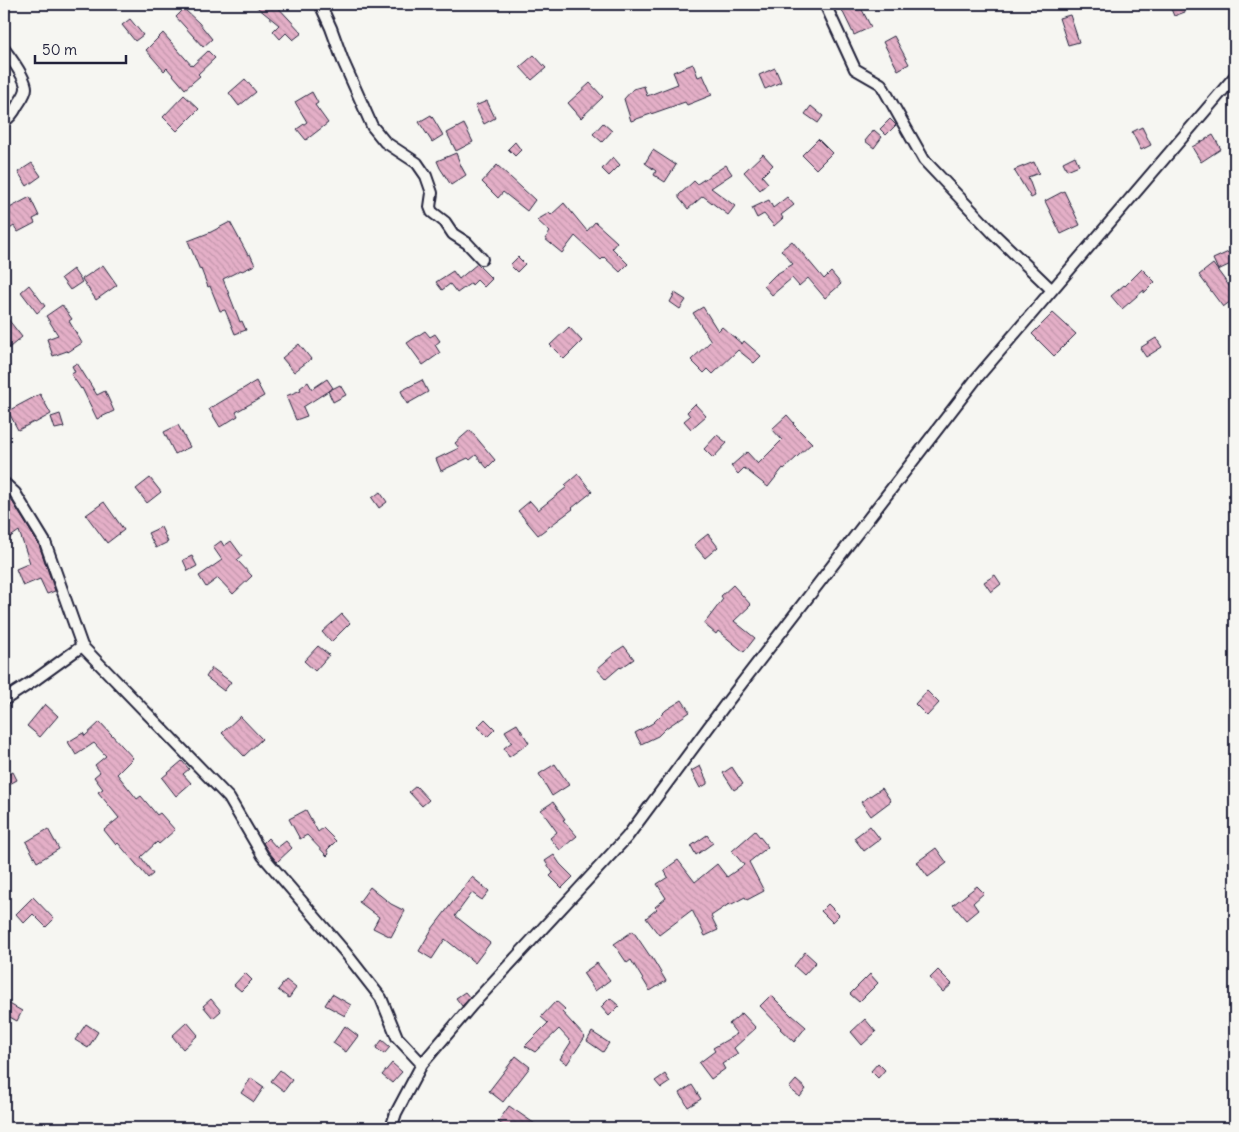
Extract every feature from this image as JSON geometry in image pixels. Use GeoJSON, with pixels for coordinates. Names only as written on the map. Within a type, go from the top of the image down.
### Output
{"type":"FeatureCollection","features":[{"type":"Feature","properties":{"kind":"street"},"geometry":{"type":"LineString","coordinates":[[320,4],[372,126],[385,142],[417,163],[426,176],[432,193],[430,207],[432,212],[445,222],[453,234],[467,243],[482,258]]}},
{"type":"Feature","properties":{"kind":"street"},"geometry":{"type":"LineString","coordinates":[[825,4],[856,69],[881,84],[924,160],[994,234],[1052,290]]}},
{"type":"Feature","properties":{"kind":"street"},"geometry":{"type":"LineString","coordinates":[[4,49],[25,81],[26,88],[15,110],[4,121]]}},
{"type":"Feature","properties":{"kind":"street"},"geometry":{"type":"LineString","coordinates":[[391,1128],[396,1113],[422,1064],[472,1006],[627,837],[725,705],[976,380],[1235,76]]}},
{"type":"Feature","properties":{"kind":"street"},"geometry":{"type":"LineString","coordinates":[[4,483],[15,493],[45,542],[82,646],[229,798],[263,856],[345,952],[381,998],[397,1037],[422,1064]]}},
{"type":"Feature","properties":{"kind":"street"},"geometry":{"type":"LineString","coordinates":[[4,700],[82,646]]}},
{"type":"Feature","properties":{"kind":"building"},"geometry":{"type":"Polygon","coordinates":[[[253,4],[275,4],[302,33],[293,40],[286,33],[280,39],[273,31],[279,25],[253,4]]]}},
{"type":"Feature","properties":{"kind":"building"},"geometry":{"type":"Polygon","coordinates":[[[839,4],[859,4],[871,27],[854,35],[839,4]]]}},
{"type":"Feature","properties":{"kind":"building"},"geometry":{"type":"Polygon","coordinates":[[[1169,4],[1182,4],[1185,12],[1174,16],[1169,4]]]}},
{"type":"Feature","properties":{"kind":"building"},"geometry":{"type":"Polygon","coordinates":[[[184,9],[212,39],[203,47],[176,17],[184,9]]]}},
{"type":"Feature","properties":{"kind":"building"},"geometry":{"type":"Polygon","coordinates":[[[1070,15],[1079,42],[1068,45],[1059,18],[1070,15]]]}},
{"type":"Feature","properties":{"kind":"building"},"geometry":{"type":"Polygon","coordinates":[[[130,19],[143,35],[135,41],[122,25],[130,19]]]}},
{"type":"Feature","properties":{"kind":"building"},"geometry":{"type":"Polygon","coordinates":[[[163,33],[192,66],[208,51],[215,58],[198,74],[200,76],[185,89],[167,68],[164,71],[146,50],[163,33]]]}},
{"type":"Feature","properties":{"kind":"building"},"geometry":{"type":"Polygon","coordinates":[[[894,36],[909,64],[898,70],[883,42],[894,36]]]}},
{"type":"Feature","properties":{"kind":"building"},"geometry":{"type":"Polygon","coordinates":[[[534,55],[546,68],[532,80],[520,67],[534,55]]]}},
{"type":"Feature","properties":{"kind":"building"},"geometry":{"type":"Polygon","coordinates":[[[693,64],[698,77],[703,75],[712,95],[687,105],[685,102],[631,121],[624,99],[633,89],[644,86],[647,96],[678,84],[673,72],[693,64]]]}},
{"type":"Feature","properties":{"kind":"building"},"geometry":{"type":"Polygon","coordinates":[[[775,68],[781,82],[765,89],[759,75],[775,68]]]}},
{"type":"Feature","properties":{"kind":"building"},"geometry":{"type":"Polygon","coordinates":[[[245,79],[256,92],[239,106],[229,93],[245,79]]]}},
{"type":"Feature","properties":{"kind":"building"},"geometry":{"type":"Polygon","coordinates":[[[590,83],[603,97],[581,118],[568,103],[590,83]]]}},
{"type":"Feature","properties":{"kind":"building"},"geometry":{"type":"Polygon","coordinates":[[[312,92],[318,103],[315,105],[328,123],[306,140],[297,129],[307,122],[295,102],[312,92]]]}},
{"type":"Feature","properties":{"kind":"building"},"geometry":{"type":"Polygon","coordinates":[[[184,95],[199,109],[177,131],[163,117],[184,95]]]}},
{"type":"Feature","properties":{"kind":"building"},"geometry":{"type":"Polygon","coordinates":[[[487,101],[495,118],[484,124],[475,106],[487,101]]]}},
{"type":"Feature","properties":{"kind":"building"},"geometry":{"type":"Polygon","coordinates":[[[811,106],[823,116],[818,123],[805,114],[811,106]]]}},
{"type":"Feature","properties":{"kind":"building"},"geometry":{"type":"Polygon","coordinates":[[[431,115],[443,135],[432,142],[419,122],[431,115]]]}},
{"type":"Feature","properties":{"kind":"building"},"geometry":{"type":"Polygon","coordinates":[[[890,119],[896,125],[886,135],[880,129],[890,119]]]}},
{"type":"Feature","properties":{"kind":"building"},"geometry":{"type":"Polygon","coordinates":[[[603,123],[612,131],[602,142],[593,134],[603,123]]]}},
{"type":"Feature","properties":{"kind":"building"},"geometry":{"type":"Polygon","coordinates":[[[464,124],[473,142],[456,151],[447,133],[464,124]]]}},
{"type":"Feature","properties":{"kind":"building"},"geometry":{"type":"Polygon","coordinates":[[[1142,127],[1151,145],[1141,150],[1132,132],[1142,127]]]}},
{"type":"Feature","properties":{"kind":"building"},"geometry":{"type":"Polygon","coordinates":[[[874,130],[882,137],[874,148],[865,141],[874,130]]]}},
{"type":"Feature","properties":{"kind":"building"},"geometry":{"type":"Polygon","coordinates":[[[1213,135],[1221,149],[1201,162],[1192,147],[1213,135]]]}},
{"type":"Feature","properties":{"kind":"building"},"geometry":{"type":"Polygon","coordinates":[[[818,139],[832,153],[816,169],[802,155],[818,139]]]}},
{"type":"Feature","properties":{"kind":"building"},"geometry":{"type":"Polygon","coordinates":[[[515,142],[521,150],[515,156],[508,149],[515,142]]]}},
{"type":"Feature","properties":{"kind":"building"},"geometry":{"type":"Polygon","coordinates":[[[653,150],[676,165],[665,182],[654,175],[656,171],[645,163],[653,150]]]}},
{"type":"Feature","properties":{"kind":"building"},"geometry":{"type":"Polygon","coordinates":[[[456,153],[466,175],[451,185],[437,161],[456,153]]]}},
{"type":"Feature","properties":{"kind":"building"},"geometry":{"type":"Polygon","coordinates":[[[763,154],[773,165],[762,176],[768,183],[760,190],[744,172],[763,154]]]}},
{"type":"Feature","properties":{"kind":"building"},"geometry":{"type":"Polygon","coordinates":[[[1075,156],[1079,165],[1067,170],[1063,162],[1075,156]]]}},
{"type":"Feature","properties":{"kind":"building"},"geometry":{"type":"Polygon","coordinates":[[[613,157],[620,165],[609,176],[602,169],[613,157]]]}},
{"type":"Feature","properties":{"kind":"building"},"geometry":{"type":"Polygon","coordinates":[[[1034,162],[1039,173],[1028,177],[1035,196],[1031,198],[1014,170],[1034,162]]]}},
{"type":"Feature","properties":{"kind":"building"},"geometry":{"type":"Polygon","coordinates":[[[32,163],[41,176],[27,186],[18,172],[32,163]]]}},
{"type":"Feature","properties":{"kind":"building"},"geometry":{"type":"Polygon","coordinates":[[[497,165],[535,200],[527,211],[503,192],[498,198],[482,182],[497,165]]]}},
{"type":"Feature","properties":{"kind":"building"},"geometry":{"type":"Polygon","coordinates":[[[726,165],[732,174],[711,188],[735,206],[728,215],[703,196],[688,209],[679,198],[679,195],[694,181],[697,184],[726,165]]]}},
{"type":"Feature","properties":{"kind":"building"},"geometry":{"type":"Polygon","coordinates":[[[1064,191],[1080,225],[1061,234],[1045,201],[1064,191]]]}},
{"type":"Feature","properties":{"kind":"building"},"geometry":{"type":"Polygon","coordinates":[[[30,197],[39,216],[33,219],[35,223],[18,232],[14,226],[4,233],[4,211],[30,197]]]}},
{"type":"Feature","properties":{"kind":"building"},"geometry":{"type":"Polygon","coordinates":[[[787,197],[794,205],[781,215],[783,218],[774,226],[764,214],[757,218],[752,208],[769,200],[773,208],[787,197]]]}},
{"type":"Feature","properties":{"kind":"building"},"geometry":{"type":"Polygon","coordinates":[[[564,203],[587,231],[595,222],[617,242],[612,248],[628,264],[620,272],[604,257],[601,260],[575,236],[562,253],[545,239],[550,232],[537,220],[549,213],[551,215],[564,203]]]}},
{"type":"Feature","properties":{"kind":"building"},"geometry":{"type":"Polygon","coordinates":[[[230,222],[255,265],[223,279],[240,322],[242,321],[246,330],[235,334],[225,310],[220,311],[188,241],[230,222]]]}},
{"type":"Feature","properties":{"kind":"building"},"geometry":{"type":"Polygon","coordinates":[[[792,241],[824,279],[831,272],[841,284],[825,298],[808,278],[799,286],[792,278],[772,295],[764,286],[775,275],[793,264],[781,250],[792,241]]]}},
{"type":"Feature","properties":{"kind":"building"},"geometry":{"type":"Polygon","coordinates":[[[1235,249],[1235,262],[1218,270],[1213,259],[1235,249]]]}},
{"type":"Feature","properties":{"kind":"building"},"geometry":{"type":"Polygon","coordinates":[[[518,257],[525,264],[517,272],[510,265],[518,257]]]}},
{"type":"Feature","properties":{"kind":"building"},"geometry":{"type":"Polygon","coordinates":[[[477,264],[492,279],[484,287],[477,280],[457,293],[450,284],[442,290],[436,282],[453,271],[459,279],[477,264]]]}},
{"type":"Feature","properties":{"kind":"building"},"geometry":{"type":"Polygon","coordinates":[[[1213,264],[1235,294],[1235,298],[1223,307],[1199,275],[1213,264]]]}},
{"type":"Feature","properties":{"kind":"building"},"geometry":{"type":"Polygon","coordinates":[[[103,265],[117,285],[96,300],[82,279],[103,265]]]}},
{"type":"Feature","properties":{"kind":"building"},"geometry":{"type":"Polygon","coordinates":[[[73,269],[82,282],[70,290],[61,278],[73,269]]]}},
{"type":"Feature","properties":{"kind":"building"},"geometry":{"type":"Polygon","coordinates":[[[1142,269],[1155,282],[1144,293],[1144,290],[1122,309],[1111,296],[1125,286],[1142,269]]]}},
{"type":"Feature","properties":{"kind":"building"},"geometry":{"type":"Polygon","coordinates":[[[29,285],[45,306],[37,313],[21,292],[29,285]]]}},
{"type":"Feature","properties":{"kind":"building"},"geometry":{"type":"Polygon","coordinates":[[[675,293],[686,300],[680,309],[670,302],[675,293]]]}},
{"type":"Feature","properties":{"kind":"building"},"geometry":{"type":"Polygon","coordinates":[[[62,305],[72,319],[69,321],[82,343],[68,352],[53,356],[47,339],[58,335],[46,316],[62,305]]]}},
{"type":"Feature","properties":{"kind":"building"},"geometry":{"type":"Polygon","coordinates":[[[703,307],[718,331],[722,327],[742,344],[744,341],[761,356],[754,363],[738,350],[713,374],[708,369],[704,373],[691,360],[711,341],[693,313],[703,307]]]}},
{"type":"Feature","properties":{"kind":"building"},"geometry":{"type":"Polygon","coordinates":[[[1053,313],[1076,334],[1054,356],[1032,334],[1053,313]]]}},
{"type":"Feature","properties":{"kind":"building"},"geometry":{"type":"Polygon","coordinates":[[[4,314],[22,337],[4,352],[4,314]]]}},
{"type":"Feature","properties":{"kind":"building"},"geometry":{"type":"Polygon","coordinates":[[[569,327],[582,341],[564,359],[550,345],[569,327]]]}},
{"type":"Feature","properties":{"kind":"building"},"geometry":{"type":"Polygon","coordinates":[[[425,331],[430,337],[435,334],[440,341],[435,345],[440,353],[423,365],[407,343],[425,331]]]}},
{"type":"Feature","properties":{"kind":"building"},"geometry":{"type":"Polygon","coordinates":[[[1156,338],[1162,347],[1146,357],[1140,348],[1156,338]]]}},
{"type":"Feature","properties":{"kind":"building"},"geometry":{"type":"Polygon","coordinates":[[[299,344],[311,359],[294,372],[282,358],[299,344]]]}},
{"type":"Feature","properties":{"kind":"building"},"geometry":{"type":"Polygon","coordinates":[[[77,363],[97,395],[105,391],[114,411],[97,419],[82,388],[71,374],[75,372],[72,366],[77,363]]]}},
{"type":"Feature","properties":{"kind":"building"},"geometry":{"type":"Polygon","coordinates":[[[327,379],[333,388],[303,407],[307,416],[296,420],[286,396],[301,390],[300,388],[308,382],[312,389],[327,379]]]}},
{"type":"Feature","properties":{"kind":"building"},"geometry":{"type":"Polygon","coordinates":[[[422,380],[428,392],[407,404],[401,391],[422,380]]]}},
{"type":"Feature","properties":{"kind":"building"},"geometry":{"type":"Polygon","coordinates":[[[256,381],[264,396],[236,412],[238,416],[220,427],[209,409],[256,381]]]}},
{"type":"Feature","properties":{"kind":"building"},"geometry":{"type":"Polygon","coordinates":[[[340,385],[346,395],[333,402],[328,391],[340,385]]]}},
{"type":"Feature","properties":{"kind":"building"},"geometry":{"type":"Polygon","coordinates":[[[40,394],[51,414],[18,430],[8,411],[40,394]]]}},
{"type":"Feature","properties":{"kind":"building"},"geometry":{"type":"Polygon","coordinates":[[[695,404],[706,416],[691,429],[684,421],[690,416],[687,412],[695,404]]]}},
{"type":"Feature","properties":{"kind":"building"},"geometry":{"type":"Polygon","coordinates":[[[60,414],[64,427],[55,429],[51,417],[60,414]]]}},
{"type":"Feature","properties":{"kind":"building"},"geometry":{"type":"Polygon","coordinates":[[[787,415],[793,424],[812,443],[783,468],[768,487],[744,468],[738,474],[731,466],[747,452],[758,464],[782,440],[772,429],[787,415]]]}},
{"type":"Feature","properties":{"kind":"building"},"geometry":{"type":"Polygon","coordinates":[[[178,425],[190,447],[175,454],[164,432],[178,425]]]}},
{"type":"Feature","properties":{"kind":"building"},"geometry":{"type":"Polygon","coordinates":[[[470,430],[495,460],[487,468],[476,455],[470,460],[468,458],[441,471],[436,459],[459,448],[455,443],[470,430]]]}},
{"type":"Feature","properties":{"kind":"building"},"geometry":{"type":"Polygon","coordinates":[[[717,435],[727,443],[713,458],[704,449],[717,435]]]}},
{"type":"Feature","properties":{"kind":"building"},"geometry":{"type":"Polygon","coordinates":[[[578,474],[592,492],[538,535],[518,511],[530,501],[538,510],[567,487],[565,485],[578,474]]]}},
{"type":"Feature","properties":{"kind":"building"},"geometry":{"type":"Polygon","coordinates":[[[150,478],[161,492],[147,503],[136,489],[150,478]]]}},
{"type":"Feature","properties":{"kind":"building"},"geometry":{"type":"Polygon","coordinates":[[[380,492],[387,502],[379,508],[372,498],[380,492]]]}},
{"type":"Feature","properties":{"kind":"building"},"geometry":{"type":"Polygon","coordinates":[[[12,501],[39,545],[55,591],[47,594],[40,579],[23,586],[16,569],[30,563],[19,531],[9,538],[4,530],[4,507],[12,501]]]}},
{"type":"Feature","properties":{"kind":"building"},"geometry":{"type":"Polygon","coordinates":[[[104,502],[124,530],[107,543],[86,515],[104,502]]]}},
{"type":"Feature","properties":{"kind":"building"},"geometry":{"type":"Polygon","coordinates":[[[161,527],[168,542],[156,548],[148,533],[161,527]]]}},
{"type":"Feature","properties":{"kind":"building"},"geometry":{"type":"Polygon","coordinates":[[[708,534],[718,547],[705,558],[694,545],[708,534]]]}},
{"type":"Feature","properties":{"kind":"building"},"geometry":{"type":"Polygon","coordinates":[[[221,541],[224,546],[231,541],[242,556],[237,560],[252,576],[233,594],[218,578],[206,587],[199,576],[222,560],[213,547],[221,541]]]}},
{"type":"Feature","properties":{"kind":"building"},"geometry":{"type":"Polygon","coordinates":[[[192,556],[197,566],[188,571],[183,560],[192,556]]]}},
{"type":"Feature","properties":{"kind":"building"},"geometry":{"type":"Polygon","coordinates":[[[995,575],[1001,584],[991,592],[984,582],[995,575]]]}},
{"type":"Feature","properties":{"kind":"building"},"geometry":{"type":"Polygon","coordinates":[[[733,585],[751,605],[734,621],[755,638],[744,652],[718,631],[716,634],[704,624],[723,599],[721,596],[733,585]]]}},
{"type":"Feature","properties":{"kind":"building"},"geometry":{"type":"Polygon","coordinates":[[[342,614],[350,623],[331,642],[322,632],[342,614]]]}},
{"type":"Feature","properties":{"kind":"building"},"geometry":{"type":"Polygon","coordinates":[[[318,646],[329,655],[315,671],[304,661],[318,646]]]}},
{"type":"Feature","properties":{"kind":"building"},"geometry":{"type":"Polygon","coordinates":[[[624,646],[634,659],[620,667],[606,679],[597,669],[612,654],[624,646]]]}},
{"type":"Feature","properties":{"kind":"building"},"geometry":{"type":"Polygon","coordinates":[[[212,668],[231,682],[224,691],[206,677],[212,668]]]}},
{"type":"Feature","properties":{"kind":"building"},"geometry":{"type":"Polygon","coordinates":[[[927,691],[939,703],[927,716],[915,704],[927,691]]]}},
{"type":"Feature","properties":{"kind":"building"},"geometry":{"type":"Polygon","coordinates":[[[682,700],[690,712],[666,728],[658,736],[641,744],[635,733],[653,723],[666,710],[682,700]]]}},
{"type":"Feature","properties":{"kind":"building"},"geometry":{"type":"Polygon","coordinates":[[[45,704],[58,716],[40,737],[27,726],[45,704]]]}},
{"type":"Feature","properties":{"kind":"building"},"geometry":{"type":"Polygon","coordinates":[[[240,716],[262,739],[244,756],[222,733],[240,716]]]}},
{"type":"Feature","properties":{"kind":"building"},"geometry":{"type":"Polygon","coordinates":[[[485,719],[495,729],[487,737],[477,727],[485,719]]]}},
{"type":"Feature","properties":{"kind":"building"},"geometry":{"type":"Polygon","coordinates":[[[100,722],[133,758],[117,774],[137,799],[141,796],[157,815],[160,813],[175,830],[159,844],[157,842],[141,857],[153,874],[148,878],[118,843],[116,845],[104,830],[119,818],[98,792],[103,789],[94,777],[100,772],[95,765],[106,756],[94,743],[76,755],[68,742],[83,733],[85,736],[100,722]]]}},
{"type":"Feature","properties":{"kind":"building"},"geometry":{"type":"Polygon","coordinates":[[[517,724],[529,743],[509,757],[504,748],[512,742],[505,731],[517,724]]]}},
{"type":"Feature","properties":{"kind":"building"},"geometry":{"type":"Polygon","coordinates":[[[182,761],[189,769],[183,774],[191,783],[176,796],[162,778],[182,761]]]}},
{"type":"Feature","properties":{"kind":"building"},"geometry":{"type":"Polygon","coordinates":[[[555,764],[569,785],[552,796],[539,774],[555,764]]]}},
{"type":"Feature","properties":{"kind":"building"},"geometry":{"type":"Polygon","coordinates":[[[700,766],[707,784],[700,788],[691,771],[700,766]]]}},
{"type":"Feature","properties":{"kind":"building"},"geometry":{"type":"Polygon","coordinates":[[[732,767],[743,784],[734,790],[723,773],[732,767]]]}},
{"type":"Feature","properties":{"kind":"building"},"geometry":{"type":"Polygon","coordinates":[[[13,772],[17,780],[4,787],[4,776],[13,772]]]}},
{"type":"Feature","properties":{"kind":"building"},"geometry":{"type":"Polygon","coordinates":[[[416,786],[429,800],[422,806],[409,792],[416,786]]]}},
{"type":"Feature","properties":{"kind":"building"},"geometry":{"type":"Polygon","coordinates":[[[882,788],[891,801],[871,816],[861,802],[882,788]]]}},
{"type":"Feature","properties":{"kind":"building"},"geometry":{"type":"Polygon","coordinates":[[[553,802],[565,819],[563,820],[577,836],[560,850],[550,838],[557,832],[541,810],[553,802]]]}},
{"type":"Feature","properties":{"kind":"building"},"geometry":{"type":"Polygon","coordinates":[[[306,810],[318,832],[323,828],[336,841],[327,850],[329,854],[327,856],[307,835],[300,839],[289,819],[306,810]]]}},
{"type":"Feature","properties":{"kind":"building"},"geometry":{"type":"Polygon","coordinates":[[[870,826],[880,839],[864,851],[854,838],[870,826]]]}},
{"type":"Feature","properties":{"kind":"building"},"geometry":{"type":"Polygon","coordinates":[[[48,829],[59,849],[37,862],[26,842],[48,829]]]}},
{"type":"Feature","properties":{"kind":"building"},"geometry":{"type":"Polygon","coordinates":[[[755,831],[768,847],[749,862],[764,891],[747,900],[745,897],[729,904],[711,916],[718,930],[705,936],[692,910],[659,935],[646,918],[666,898],[657,884],[668,877],[664,870],[678,860],[695,882],[717,864],[727,877],[744,865],[732,851],[755,831]]]}},
{"type":"Feature","properties":{"kind":"building"},"geometry":{"type":"Polygon","coordinates":[[[707,835],[713,843],[696,855],[691,846],[707,835]]]}},
{"type":"Feature","properties":{"kind":"building"},"geometry":{"type":"Polygon","coordinates":[[[268,838],[277,848],[286,841],[292,848],[277,862],[263,843],[268,838]]]}},
{"type":"Feature","properties":{"kind":"building"},"geometry":{"type":"Polygon","coordinates":[[[936,848],[947,863],[928,877],[917,862],[936,848]]]}},
{"type":"Feature","properties":{"kind":"building"},"geometry":{"type":"Polygon","coordinates":[[[554,855],[573,877],[562,888],[550,876],[553,873],[545,861],[554,855]]]}},
{"type":"Feature","properties":{"kind":"building"},"geometry":{"type":"Polygon","coordinates":[[[472,877],[489,891],[482,900],[472,893],[455,916],[490,943],[475,963],[445,939],[432,959],[419,951],[432,929],[472,877]]]}},
{"type":"Feature","properties":{"kind":"building"},"geometry":{"type":"Polygon","coordinates":[[[977,886],[984,893],[973,903],[978,910],[966,920],[953,905],[977,886]]]}},
{"type":"Feature","properties":{"kind":"building"},"geometry":{"type":"Polygon","coordinates":[[[370,887],[391,904],[405,911],[391,937],[373,928],[379,917],[359,902],[370,887]]]}},
{"type":"Feature","properties":{"kind":"building"},"geometry":{"type":"Polygon","coordinates":[[[33,897],[54,919],[46,927],[33,914],[24,923],[16,914],[33,897]]]}},
{"type":"Feature","properties":{"kind":"building"},"geometry":{"type":"Polygon","coordinates":[[[828,904],[839,915],[832,922],[821,911],[828,904]]]}},
{"type":"Feature","properties":{"kind":"building"},"geometry":{"type":"Polygon","coordinates":[[[633,931],[666,981],[650,991],[631,960],[627,963],[614,944],[633,931]]]}},
{"type":"Feature","properties":{"kind":"building"},"geometry":{"type":"Polygon","coordinates":[[[805,952],[816,962],[804,975],[794,966],[805,952]]]}},
{"type":"Feature","properties":{"kind":"building"},"geometry":{"type":"Polygon","coordinates":[[[597,963],[610,980],[595,991],[583,973],[597,963]]]}},
{"type":"Feature","properties":{"kind":"building"},"geometry":{"type":"Polygon","coordinates":[[[938,970],[952,984],[943,992],[930,978],[938,970]]]}},
{"type":"Feature","properties":{"kind":"building"},"geometry":{"type":"Polygon","coordinates":[[[245,973],[252,980],[241,991],[234,985],[245,973]]]}},
{"type":"Feature","properties":{"kind":"building"},"geometry":{"type":"Polygon","coordinates":[[[870,974],[878,983],[859,1002],[850,994],[870,974]]]}},
{"type":"Feature","properties":{"kind":"building"},"geometry":{"type":"Polygon","coordinates":[[[286,980],[296,988],[289,998],[278,990],[286,980]]]}},
{"type":"Feature","properties":{"kind":"building"},"geometry":{"type":"Polygon","coordinates":[[[465,992],[470,998],[462,1006],[456,998],[465,992]]]}},
{"type":"Feature","properties":{"kind":"building"},"geometry":{"type":"Polygon","coordinates":[[[332,994],[351,1005],[345,1016],[325,1005],[332,994]]]}},
{"type":"Feature","properties":{"kind":"building"},"geometry":{"type":"Polygon","coordinates":[[[771,995],[806,1027],[794,1042],[760,1006],[771,995]]]}},
{"type":"Feature","properties":{"kind":"building"},"geometry":{"type":"Polygon","coordinates":[[[610,998],[619,1006],[609,1016],[601,1007],[610,998]]]}},
{"type":"Feature","properties":{"kind":"building"},"geometry":{"type":"Polygon","coordinates":[[[211,999],[221,1011],[213,1018],[203,1006],[211,999]]]}},
{"type":"Feature","properties":{"kind":"building"},"geometry":{"type":"Polygon","coordinates":[[[4,1001],[22,1011],[17,1021],[4,1014],[4,1001]]]}},
{"type":"Feature","properties":{"kind":"building"},"geometry":{"type":"Polygon","coordinates":[[[556,1001],[565,1009],[562,1012],[585,1037],[567,1064],[560,1059],[571,1042],[559,1029],[535,1052],[525,1046],[548,1023],[541,1017],[556,1001]]]}},
{"type":"Feature","properties":{"kind":"building"},"geometry":{"type":"Polygon","coordinates":[[[742,1013],[756,1028],[734,1048],[738,1054],[722,1064],[725,1069],[711,1079],[699,1063],[715,1051],[713,1048],[737,1034],[729,1024],[742,1013]]]}},
{"type":"Feature","properties":{"kind":"building"},"geometry":{"type":"Polygon","coordinates":[[[865,1019],[876,1032],[862,1045],[851,1032],[865,1019]]]}},
{"type":"Feature","properties":{"kind":"building"},"geometry":{"type":"Polygon","coordinates":[[[187,1022],[198,1035],[183,1049],[172,1036],[187,1022]]]}},
{"type":"Feature","properties":{"kind":"building"},"geometry":{"type":"Polygon","coordinates":[[[86,1024],[98,1032],[88,1048],[75,1040],[86,1024]]]}},
{"type":"Feature","properties":{"kind":"building"},"geometry":{"type":"Polygon","coordinates":[[[345,1026],[358,1036],[346,1052],[333,1043],[345,1026]]]}},
{"type":"Feature","properties":{"kind":"building"},"geometry":{"type":"Polygon","coordinates":[[[592,1032],[609,1043],[603,1052],[587,1041],[592,1032]]]}},
{"type":"Feature","properties":{"kind":"building"},"geometry":{"type":"Polygon","coordinates":[[[382,1040],[390,1047],[384,1054],[376,1048],[382,1040]]]}},
{"type":"Feature","properties":{"kind":"building"},"geometry":{"type":"Polygon","coordinates":[[[516,1056],[530,1067],[503,1102],[489,1091],[516,1056]]]}},
{"type":"Feature","properties":{"kind":"building"},"geometry":{"type":"Polygon","coordinates":[[[392,1063],[402,1072],[392,1083],[382,1075],[392,1063]]]}},
{"type":"Feature","properties":{"kind":"building"},"geometry":{"type":"Polygon","coordinates":[[[878,1063],[885,1070],[878,1078],[871,1071],[878,1063]]]}},
{"type":"Feature","properties":{"kind":"building"},"geometry":{"type":"Polygon","coordinates":[[[280,1070],[292,1080],[284,1091],[271,1081],[280,1070]]]}},
{"type":"Feature","properties":{"kind":"building"},"geometry":{"type":"Polygon","coordinates":[[[665,1074],[670,1082],[661,1088],[655,1081],[665,1074]]]}},
{"type":"Feature","properties":{"kind":"building"},"geometry":{"type":"Polygon","coordinates":[[[251,1078],[264,1087],[254,1102],[241,1093],[251,1078]]]}},
{"type":"Feature","properties":{"kind":"building"},"geometry":{"type":"Polygon","coordinates":[[[796,1080],[806,1089],[800,1097],[789,1088],[796,1080]]]}},
{"type":"Feature","properties":{"kind":"building"},"geometry":{"type":"Polygon","coordinates":[[[692,1085],[701,1099],[688,1107],[680,1093],[692,1085]]]}},
{"type":"Feature","properties":{"kind":"building"},"geometry":{"type":"Polygon","coordinates":[[[509,1106],[541,1128],[507,1128],[498,1122],[509,1106]]]}}]}
